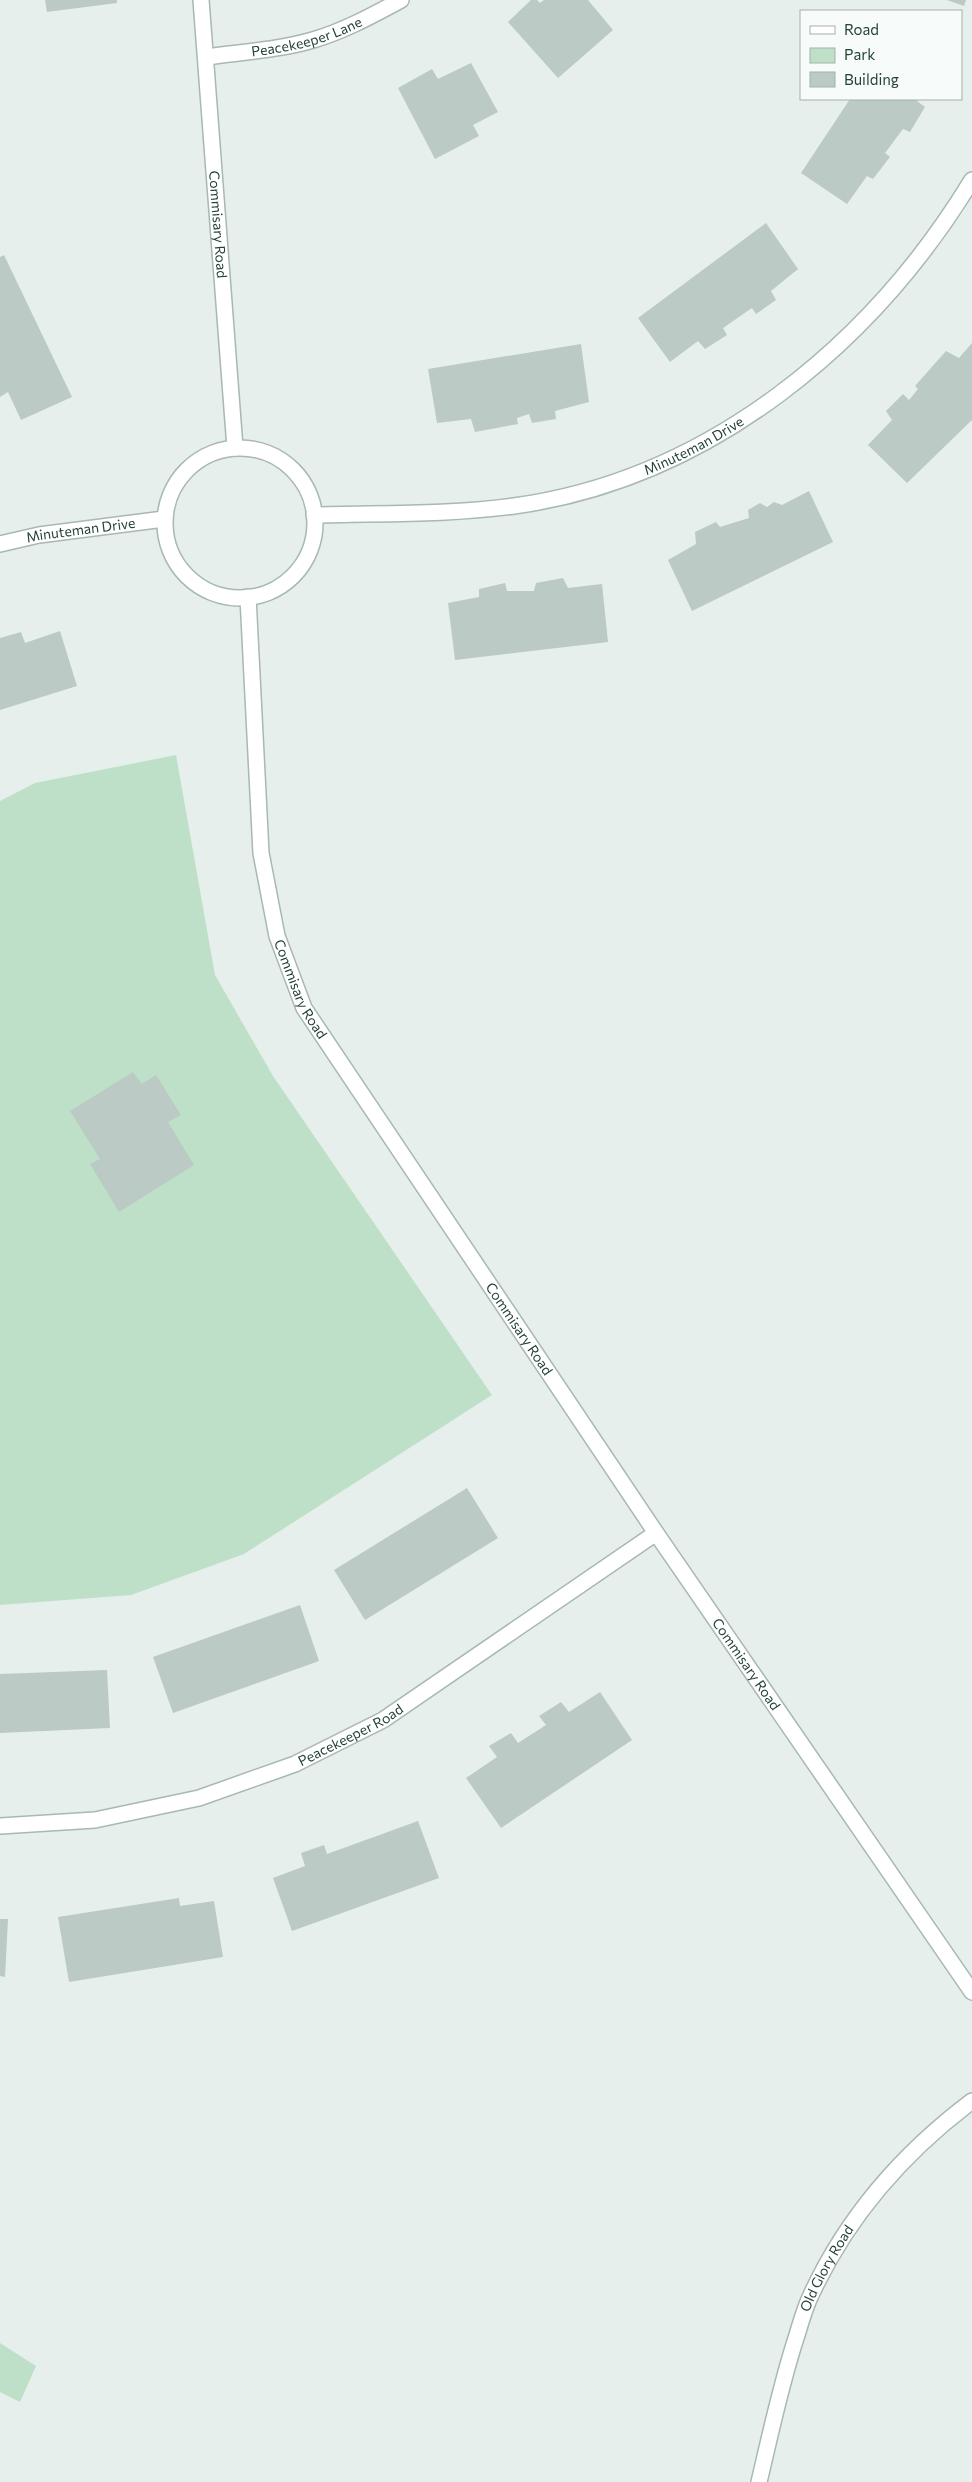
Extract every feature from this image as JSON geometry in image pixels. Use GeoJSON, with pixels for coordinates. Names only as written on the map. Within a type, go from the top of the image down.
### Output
{"type":"FeatureCollection","features":[{"type":"Feature","properties":{"kind":"street","name":"Commisary Road"},"geometry":{"type":"LineString","coordinates":[[201,0],[207,57],[235,448]]}},
{"type":"Feature","properties":{"kind":"street","name":"Peacekeeper Lane"},"geometry":{"type":"LineString","coordinates":[[207,57],[281,47],[315,39],[361,21],[401,0]]}},
{"type":"Feature","properties":{"kind":"street","name":"Minuteman Drive"},"geometry":{"type":"LineString","coordinates":[[314,515],[468,510],[515,506],[569,495],[669,460],[723,432],[769,403],[817,366],[860,326],[936,236],[972,180]]}},
{"type":"Feature","properties":{"kind":"street"},"geometry":{"type":"LineString","coordinates":[[235,448],[257,449],[281,459],[301,477],[313,500],[316,526],[310,552],[296,575],[274,590],[248,597],[223,597],[198,587],[179,568],[167,545],[164,519],[170,493],[184,471],[205,456],[235,448]]}},
{"type":"Feature","properties":{"kind":"street","name":"Minuteman Drive"},"geometry":{"type":"LineString","coordinates":[[0,544],[40,535],[164,519]]}},
{"type":"Feature","properties":{"kind":"street","name":"Commisary Road"},"geometry":{"type":"LineString","coordinates":[[248,597],[261,853],[277,936],[304,1008],[656,1533],[972,1992]]}},
{"type":"Feature","properties":{"kind":"street","name":"Peacekeeper Road"},"geometry":{"type":"LineString","coordinates":[[0,1826],[96,1820],[199,1798],[295,1764],[383,1720],[656,1533]]}},
{"type":"Feature","properties":{"kind":"street","name":"Old Glory Road"},"geometry":{"type":"LineString","coordinates":[[759,2482],[784,2374],[801,2322],[810,2297],[841,2237],[892,2172],[949,2119],[972,2102]]}},
{"type":"Feature","properties":{"kind":"green space"},"geometry":{"type":"Polygon","coordinates":[[[176,755],[215,975],[273,1076],[492,1395],[244,1554],[131,1595],[0,1605],[0,801],[35,783],[176,755]]]}},
{"type":"Feature","properties":{"kind":"green space"},"geometry":{"type":"Polygon","coordinates":[[[0,2343],[36,2366],[20,2402],[0,2392],[0,2343]]]}},
{"type":"Feature","properties":{"kind":"building"},"geometry":{"type":"Polygon","coordinates":[[[45,0],[117,0],[117,3],[47,12],[45,0]]]}},
{"type":"Feature","properties":{"kind":"building"},"geometry":{"type":"Polygon","coordinates":[[[531,0],[537,0],[540,3],[544,0],[588,0],[613,30],[558,78],[508,22],[531,0]]]}},
{"type":"Feature","properties":{"kind":"building"},"geometry":{"type":"Polygon","coordinates":[[[947,0],[966,0],[964,6],[947,0]]]}},
{"type":"Feature","properties":{"kind":"building"},"geometry":{"type":"Polygon","coordinates":[[[471,63],[498,112],[473,125],[479,136],[435,159],[398,88],[432,69],[438,79],[471,63]]]}},
{"type":"Feature","properties":{"kind":"building"},"geometry":{"type":"Polygon","coordinates":[[[849,100],[918,100],[925,107],[910,132],[903,129],[885,153],[890,157],[873,179],[867,176],[847,204],[801,173],[849,100]]]}},
{"type":"Feature","properties":{"kind":"building"},"geometry":{"type":"Polygon","coordinates":[[[766,223],[798,269],[771,291],[776,300],[756,314],[752,308],[723,328],[727,335],[705,349],[698,341],[670,362],[638,318],[766,223]]]}},
{"type":"Feature","properties":{"kind":"building"},"geometry":{"type":"Polygon","coordinates":[[[4,255],[72,397],[21,420],[8,392],[0,397],[0,257],[4,255]]]}},
{"type":"Feature","properties":{"kind":"building"},"geometry":{"type":"Polygon","coordinates":[[[972,343],[972,420],[907,483],[868,445],[892,420],[886,411],[903,394],[909,400],[918,389],[915,386],[946,351],[959,358],[972,343]]]}},
{"type":"Feature","properties":{"kind":"building"},"geometry":{"type":"Polygon","coordinates":[[[581,344],[589,402],[555,411],[556,419],[532,423],[529,414],[517,418],[518,424],[475,432],[471,419],[437,423],[428,369],[581,344]]]}},
{"type":"Feature","properties":{"kind":"building"},"geometry":{"type":"Polygon","coordinates":[[[809,491],[833,542],[692,611],[668,560],[696,544],[695,532],[716,522],[720,527],[749,518],[748,510],[760,503],[767,507],[774,502],[782,505],[809,491]]]}},
{"type":"Feature","properties":{"kind":"building"},"geometry":{"type":"Polygon","coordinates":[[[563,578],[568,588],[602,584],[608,642],[455,660],[448,603],[479,597],[479,589],[505,583],[507,591],[534,591],[536,583],[563,578]]]}},
{"type":"Feature","properties":{"kind":"building"},"geometry":{"type":"Polygon","coordinates":[[[60,631],[77,686],[0,710],[0,638],[21,632],[25,643],[60,631]]]}},
{"type":"Feature","properties":{"kind":"building"},"geometry":{"type":"Polygon","coordinates":[[[133,1072],[142,1084],[156,1075],[181,1115],[168,1122],[194,1165],[119,1212],[90,1164],[100,1159],[70,1111],[133,1072]]]}},
{"type":"Feature","properties":{"kind":"building"},"geometry":{"type":"Polygon","coordinates":[[[467,1488],[498,1538],[365,1620],[334,1570],[467,1488]]]}},
{"type":"Feature","properties":{"kind":"building"},"geometry":{"type":"Polygon","coordinates":[[[300,1605],[319,1661],[173,1713],[153,1657],[300,1605]]]}},
{"type":"Feature","properties":{"kind":"building"},"geometry":{"type":"Polygon","coordinates":[[[107,1670],[110,1728],[0,1733],[0,1674],[107,1670]]]}},
{"type":"Feature","properties":{"kind":"building"},"geometry":{"type":"Polygon","coordinates":[[[600,1692],[632,1740],[501,1828],[466,1778],[497,1757],[489,1746],[511,1733],[518,1743],[546,1725],[539,1716],[561,1702],[569,1712],[600,1692]]]}},
{"type":"Feature","properties":{"kind":"building"},"geometry":{"type":"Polygon","coordinates":[[[418,1821],[439,1878],[292,1931],[273,1878],[305,1866],[301,1853],[324,1845],[327,1854],[418,1821]]]}},
{"type":"Feature","properties":{"kind":"building"},"geometry":{"type":"Polygon","coordinates":[[[179,1898],[180,1906],[214,1901],[223,1957],[69,1982],[58,1917],[179,1898]]]}},
{"type":"Feature","properties":{"kind":"building"},"geometry":{"type":"Polygon","coordinates":[[[0,1919],[8,1919],[5,1977],[0,1976],[0,1919]]]}}]}
